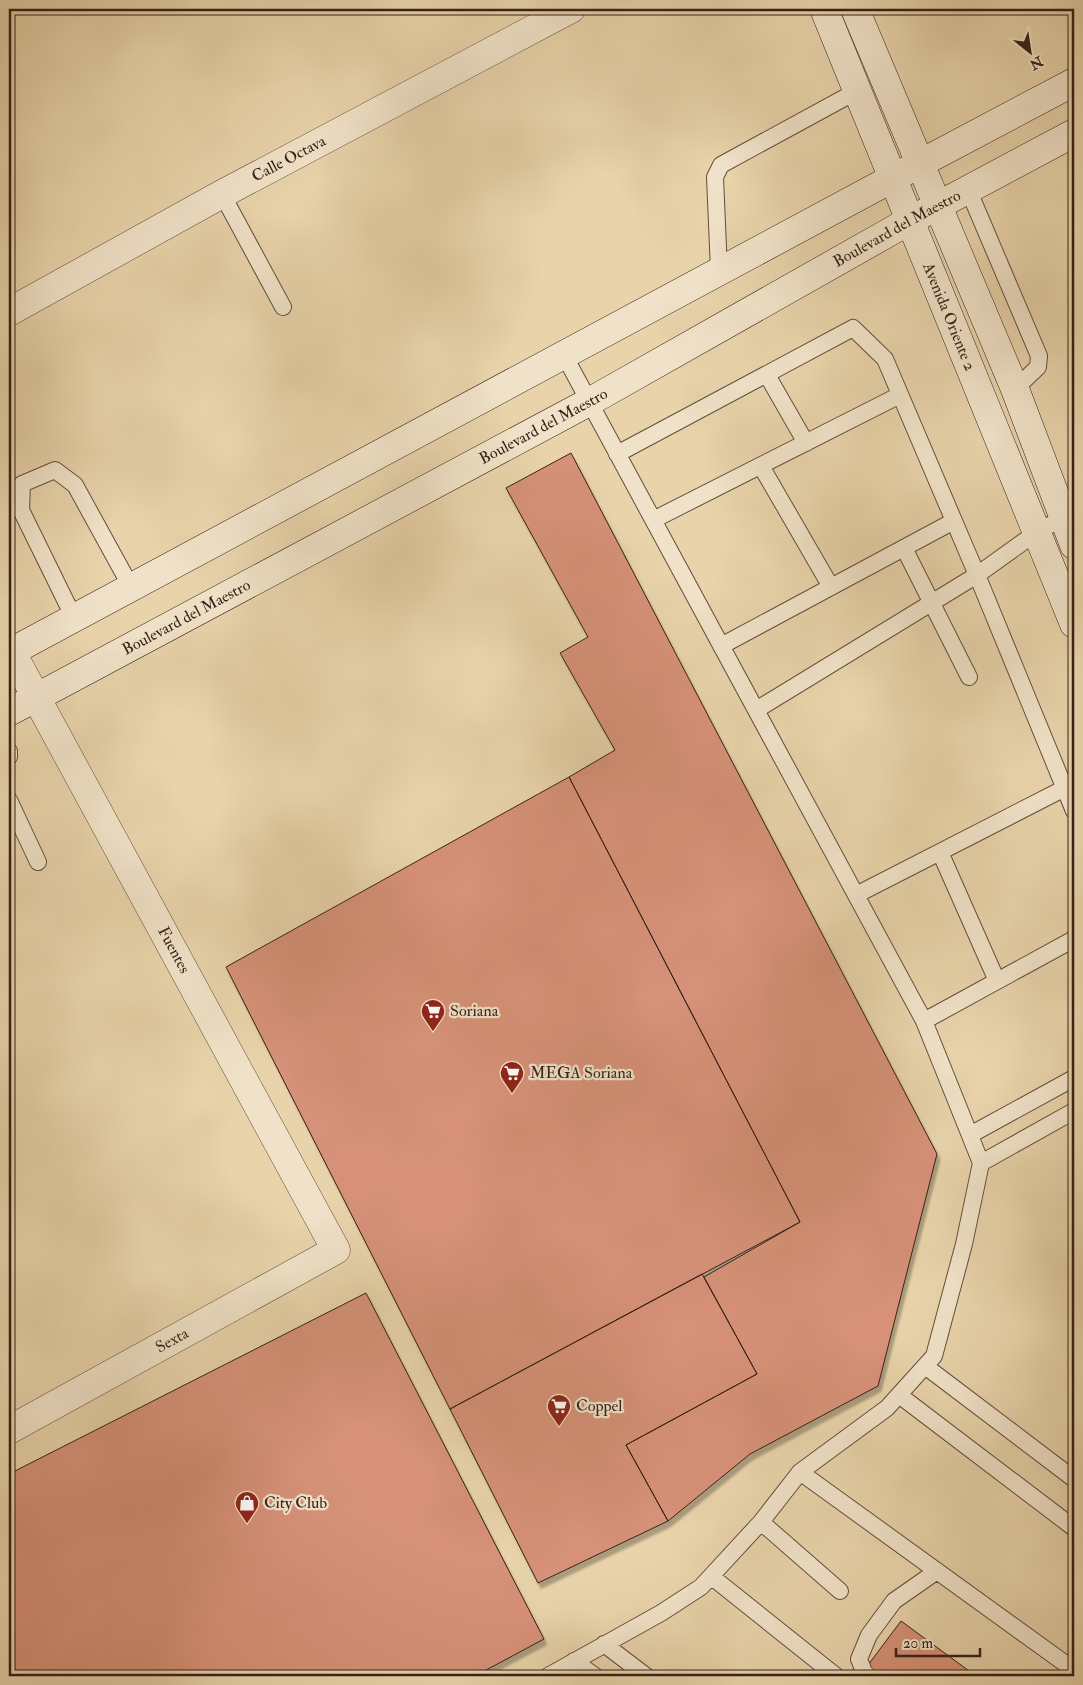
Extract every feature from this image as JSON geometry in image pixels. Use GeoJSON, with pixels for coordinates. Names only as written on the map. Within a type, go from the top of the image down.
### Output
{"type":"FeatureCollection","features":[{"type":"Feature","properties":{"kind":"main road","name":"Calle Octava"},"geometry":{"type":"LineString","coordinates":[[9,312],[222,194],[571,9]]}},
{"type":"Feature","properties":{"kind":"main road","name":"Avenida Oriente 2"},"geometry":{"type":"LineString","coordinates":[[824,9],[1074,624]]}},
{"type":"Feature","properties":{"kind":"main road","name":"Avenida Oriente 2"},"geometry":{"type":"LineString","coordinates":[[855,9],[1015,389],[1074,545]]}},
{"type":"Feature","properties":{"kind":"main road"},"geometry":{"type":"LineString","coordinates":[[10,652],[1074,82]]}},
{"type":"Feature","properties":{"kind":"main road","name":"Boulevard del Maestro"},"geometry":{"type":"LineString","coordinates":[[9,712],[588,402],[909,221],[1074,132]]}},
{"type":"Feature","properties":{"kind":"main road","name":"Fuentes"},"geometry":{"type":"LineString","coordinates":[[10,652],[37,697],[336,1250]]}},
{"type":"Feature","properties":{"kind":"main road","name":"Sexta"},"geometry":{"type":"LineString","coordinates":[[9,1430],[336,1250]]}},
{"type":"Feature","properties":{"kind":"lane"},"geometry":{"type":"LineString","coordinates":[[719,271],[715,177],[721,165],[857,91]]}},
{"type":"Feature","properties":{"kind":"lane"},"geometry":{"type":"LineString","coordinates":[[968,189],[1039,356],[1038,367],[1015,389]]}},
{"type":"Feature","properties":{"kind":"lane"},"geometry":{"type":"LineString","coordinates":[[222,194],[283,307]]}},
{"type":"Feature","properties":{"kind":"lane"},"geometry":{"type":"LineString","coordinates":[[617,454],[853,328],[885,359],[977,575],[1074,811]]}},
{"type":"Feature","properties":{"kind":"lane"},"geometry":{"type":"LineString","coordinates":[[548,1676],[661,1613],[702,1587],[761,1522],[800,1472],[888,1408],[934,1356],[964,1244],[980,1163],[924,1021],[564,355]]}},
{"type":"Feature","properties":{"kind":"lane"},"geometry":{"type":"LineString","coordinates":[[767,375],[806,443]]}},
{"type":"Feature","properties":{"kind":"lane"},"geometry":{"type":"LineString","coordinates":[[653,520],[900,395]]}},
{"type":"Feature","properties":{"kind":"lane"},"geometry":{"type":"LineString","coordinates":[[761,466],[831,587]]}},
{"type":"Feature","properties":{"kind":"lane"},"geometry":{"type":"LineString","coordinates":[[74,618],[20,510],[22,484],[55,470],[75,485],[132,587]]}},
{"type":"Feature","properties":{"kind":"lane"},"geometry":{"type":"LineString","coordinates":[[756,710],[977,575],[1037,532],[1063,518]]}},
{"type":"Feature","properties":{"kind":"lane"},"geometry":{"type":"LineString","coordinates":[[721,646],[954,521]]}},
{"type":"Feature","properties":{"kind":"lane"},"geometry":{"type":"LineString","coordinates":[[904,548],[968,677]]}},
{"type":"Feature","properties":{"kind":"lane"},"geometry":{"type":"LineString","coordinates":[[9,751],[9,757]]}},
{"type":"Feature","properties":{"kind":"lane"},"geometry":{"type":"LineString","coordinates":[[856,895],[1065,788]]}},
{"type":"Feature","properties":{"kind":"lane"},"geometry":{"type":"LineString","coordinates":[[9,800],[38,862]]}},
{"type":"Feature","properties":{"kind":"lane"},"geometry":{"type":"LineString","coordinates":[[940,852],[997,981]]}},
{"type":"Feature","properties":{"kind":"lane"},"geometry":{"type":"LineString","coordinates":[[924,1021],[1074,939]]}},
{"type":"Feature","properties":{"kind":"lane"},"geometry":{"type":"LineString","coordinates":[[970,1136],[1074,1078]]}},
{"type":"Feature","properties":{"kind":"lane"},"geometry":{"type":"LineString","coordinates":[[980,1163],[1074,1111]]}},
{"type":"Feature","properties":{"kind":"lane"},"geometry":{"type":"LineString","coordinates":[[925,1366],[1074,1479]]}},
{"type":"Feature","properties":{"kind":"lane"},"geometry":{"type":"LineString","coordinates":[[899,1395],[1074,1528]]}},
{"type":"Feature","properties":{"kind":"lane"},"geometry":{"type":"LineString","coordinates":[[800,1472],[1074,1670]]}},
{"type":"Feature","properties":{"kind":"lane"},"geometry":{"type":"LineString","coordinates":[[761,1522],[840,1591]]}},
{"type":"Feature","properties":{"kind":"lane"},"geometry":{"type":"LineString","coordinates":[[868,1676],[864,1672],[859,1659],[869,1635],[894,1601],[937,1571]]}},
{"type":"Feature","properties":{"kind":"lane"},"geometry":{"type":"LineString","coordinates":[[712,1577],[836,1676]]}},
{"type":"Feature","properties":{"kind":"lane"},"geometry":{"type":"LineString","coordinates":[[604,1644],[646,1676]]}},
{"type":"Feature","properties":{"kind":"lane"},"geometry":{"type":"LineString","coordinates":[[574,1661],[595,1676]]}},
{"type":"Feature","properties":{"kind":"building"},"geometry":{"type":"Polygon","coordinates":[[[571,453],[937,1154],[878,1386],[750,1454],[668,1521],[626,1445],[757,1374],[704,1277],[800,1222],[569,777],[615,750],[560,653],[588,637],[506,488],[571,453]]]}},
{"type":"Feature","properties":{"kind":"building","name":"MEGA Soriana"},"geometry":{"type":"Polygon","coordinates":[[[569,777],[800,1222],[450,1409],[226,967],[569,777]]]}},
{"type":"Feature","properties":{"kind":"building","name":"Coppel"},"geometry":{"type":"Polygon","coordinates":[[[702,1274],[757,1374],[626,1445],[668,1521],[538,1583],[450,1409],[702,1274]]]}},
{"type":"Feature","properties":{"kind":"building","name":"City Club"},"geometry":{"type":"Polygon","coordinates":[[[366,1293],[544,1639],[475,1676],[9,1676],[9,1474],[366,1293]]]}},
{"type":"Feature","properties":{"kind":"building"},"geometry":{"type":"Polygon","coordinates":[[[901,1621],[976,1676],[875,1676],[868,1665],[901,1621]]]}},
{"type":"Feature","properties":{"kind":"place","name":"Soriana"},"geometry":{"type":"Point","coordinates":[433,1032]}},
{"type":"Feature","properties":{"kind":"place","name":"MEGA Soriana"},"geometry":{"type":"Point","coordinates":[512,1094]}},
{"type":"Feature","properties":{"kind":"place","name":"Coppel"},"geometry":{"type":"Point","coordinates":[559,1427]}},
{"type":"Feature","properties":{"kind":"place","name":"City Club"},"geometry":{"type":"Point","coordinates":[247,1524]}}]}
